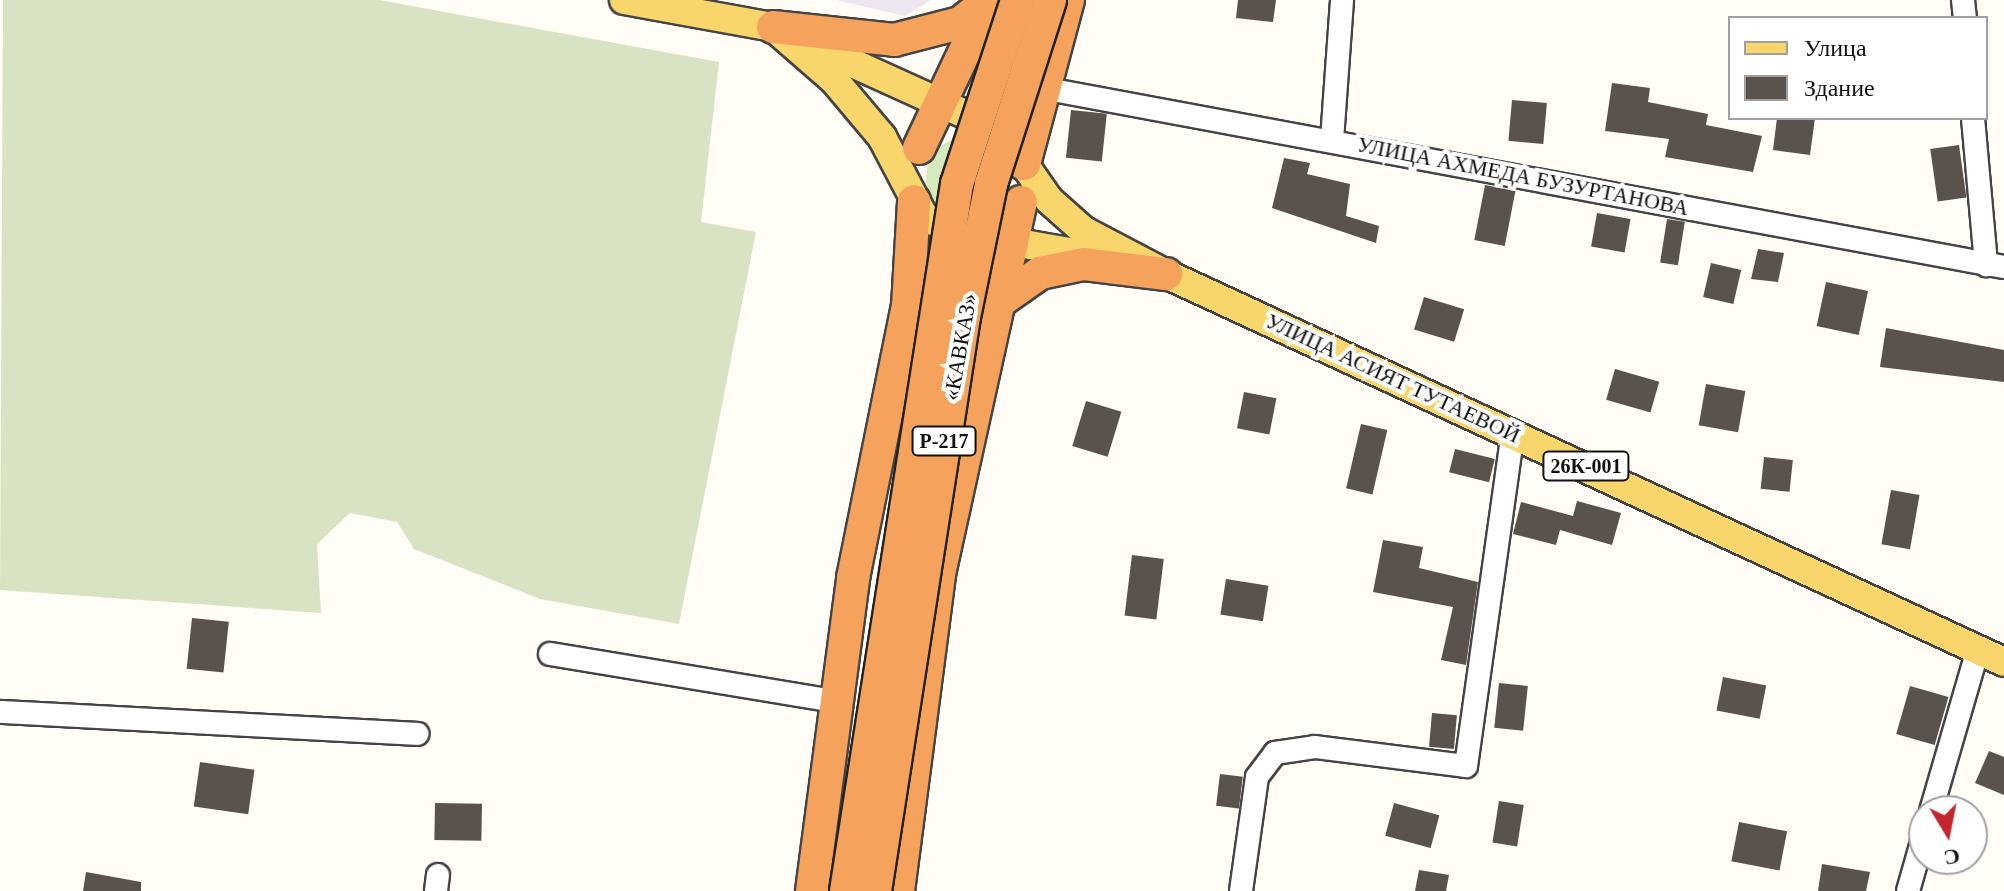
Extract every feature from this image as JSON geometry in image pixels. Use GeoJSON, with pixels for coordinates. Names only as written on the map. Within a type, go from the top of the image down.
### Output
{"type":"FeatureCollection","features":[{"type":"Feature","properties":{"kind":"highway"},"geometry":{"type":"LineString","coordinates":[[773,27],[894,40],[960,23],[989,0]]}},
{"type":"Feature","properties":{"kind":"highway"},"geometry":{"type":"LineString","coordinates":[[919,148],[989,0]]}},
{"type":"Feature","properties":{"kind":"highway","name":"«КАВКАЗ»"},"geometry":{"type":"LineString","coordinates":[[846,891],[957,184],[1017,0]]}},
{"type":"Feature","properties":{"kind":"highway","name":"«КАВКАЗ»"},"geometry":{"type":"LineString","coordinates":[[875,891],[964,317],[991,184],[1050,0]]}},
{"type":"Feature","properties":{"kind":"highway"},"geometry":{"type":"LineString","coordinates":[[1023,160],[1068,0]]}},
{"type":"Feature","properties":{"kind":"highway"},"geometry":{"type":"LineString","coordinates":[[812,891],[835,701],[908,306],[914,201]]}},
{"type":"Feature","properties":{"kind":"highway"},"geometry":{"type":"LineString","coordinates":[[999,302],[1021,202]]}},
{"type":"Feature","properties":{"kind":"highway"},"geometry":{"type":"LineString","coordinates":[[999,302],[1040,273],[1084,264],[1166,274]]}},
{"type":"Feature","properties":{"kind":"highway","name":"Р-217"},"geometry":{"type":"LineString","coordinates":[[898,891],[939,574],[999,302]]}},
{"type":"Feature","properties":{"kind":"main road"},"geometry":{"type":"LineString","coordinates":[[624,0],[773,27],[985,123],[1023,160],[1021,202],[994,230],[975,236]]}},
{"type":"Feature","properties":{"kind":"main road"},"geometry":{"type":"LineString","coordinates":[[773,27],[834,80],[882,137],[914,201],[939,229],[1166,274]]}},
{"type":"Feature","properties":{"kind":"main road"},"geometry":{"type":"LineString","coordinates":[[914,201],[911,174],[919,148],[948,124],[985,123]]}},
{"type":"Feature","properties":{"kind":"main road","name":"УЛИЦА АСИЯТ ТУТАЕВОЙ"},"geometry":{"type":"LineString","coordinates":[[1023,160],[1049,200],[1084,231],[1166,274],[2004,662]]}},
{"type":"Feature","properties":{"kind":"street"},"geometry":{"type":"LineString","coordinates":[[1332,140],[1342,0]]}},
{"type":"Feature","properties":{"kind":"street","name":"УЛИЦА АХМЕДА БУЗУРТАНОВА"},"geometry":{"type":"LineString","coordinates":[[1042,88],[1995,266]]}},
{"type":"Feature","properties":{"kind":"street"},"geometry":{"type":"LineString","coordinates":[[1973,120],[1995,266]]}},
{"type":"Feature","properties":{"kind":"street"},"geometry":{"type":"LineString","coordinates":[[1241,891],[1257,777],[1275,753],[1315,747],[1466,766],[1513,433]]}},
{"type":"Feature","properties":{"kind":"street"},"geometry":{"type":"LineString","coordinates":[[1936,795],[1978,649]]}},
{"type":"Feature","properties":{"kind":"street"},"geometry":{"type":"LineString","coordinates":[[550,654],[835,701]]}},
{"type":"Feature","properties":{"kind":"street"},"geometry":{"type":"LineString","coordinates":[[0,710],[417,734]]}},
{"type":"Feature","properties":{"kind":"shaded area"},"geometry":{"type":"Polygon","coordinates":[[[836,0],[931,0],[905,16],[836,0]]]}},
{"type":"Feature","properties":{"kind":"green space"},"geometry":{"type":"Polygon","coordinates":[[[3,0],[379,0],[719,62],[701,222],[756,232],[679,624],[540,599],[414,549],[397,522],[350,513],[317,544],[321,613],[0,590],[3,0]]]}},
{"type":"Feature","properties":{"kind":"green space"},"geometry":{"type":"Polygon","coordinates":[[[967,137],[983,140],[996,149],[1005,162],[1008,178],[1005,194],[996,207],[983,216],[967,219],[951,216],[938,207],[929,194],[926,178],[929,162],[938,149],[951,140],[967,137]]]}},
{"type":"Feature","properties":{"kind":"building"},"geometry":{"type":"Polygon","coordinates":[[[1238,0],[1276,0],[1273,22],[1236,18],[1238,0]]]}},
{"type":"Feature","properties":{"kind":"building"},"geometry":{"type":"Polygon","coordinates":[[[1612,83],[1650,88],[1648,102],[1708,114],[1706,125],[1762,136],[1753,172],[1665,157],[1669,139],[1605,131],[1612,83]]]}},
{"type":"Feature","properties":{"kind":"building"},"geometry":{"type":"Polygon","coordinates":[[[1512,100],[1547,103],[1543,144],[1508,141],[1512,100]]]}},
{"type":"Feature","properties":{"kind":"building"},"geometry":{"type":"Polygon","coordinates":[[[1071,110],[1107,114],[1102,162],[1066,158],[1071,110]]]}},
{"type":"Feature","properties":{"kind":"building"},"geometry":{"type":"Polygon","coordinates":[[[1777,120],[1815,120],[1810,155],[1773,150],[1777,120]]]}},
{"type":"Feature","properties":{"kind":"building"},"geometry":{"type":"Polygon","coordinates":[[[1959,145],[1966,197],[1938,202],[1930,149],[1959,145]]]}},
{"type":"Feature","properties":{"kind":"building"},"geometry":{"type":"Polygon","coordinates":[[[1284,158],[1310,163],[1307,174],[1350,184],[1346,216],[1379,226],[1376,243],[1272,208],[1284,158]]]}},
{"type":"Feature","properties":{"kind":"building"},"geometry":{"type":"Polygon","coordinates":[[[1485,185],[1515,191],[1505,246],[1474,240],[1485,185]]]}},
{"type":"Feature","properties":{"kind":"building"},"geometry":{"type":"Polygon","coordinates":[[[1597,213],[1630,219],[1625,252],[1591,246],[1597,213]]]}},
{"type":"Feature","properties":{"kind":"building"},"geometry":{"type":"Polygon","coordinates":[[[1667,219],[1685,222],[1678,265],[1660,262],[1667,219]]]}},
{"type":"Feature","properties":{"kind":"building"},"geometry":{"type":"Polygon","coordinates":[[[1758,249],[1784,253],[1778,282],[1751,279],[1758,249]]]}},
{"type":"Feature","properties":{"kind":"building"},"geometry":{"type":"Polygon","coordinates":[[[1711,263],[1741,270],[1733,304],[1703,297],[1711,263]]]}},
{"type":"Feature","properties":{"kind":"building"},"geometry":{"type":"Polygon","coordinates":[[[1826,282],[1868,291],[1859,335],[1817,326],[1826,282]]]}},
{"type":"Feature","properties":{"kind":"building"},"geometry":{"type":"Polygon","coordinates":[[[1424,297],[1464,309],[1454,342],[1414,330],[1424,297]]]}},
{"type":"Feature","properties":{"kind":"building"},"geometry":{"type":"Polygon","coordinates":[[[1886,328],[2004,350],[2004,382],[1880,367],[1886,328]]]}},
{"type":"Feature","properties":{"kind":"building"},"geometry":{"type":"Polygon","coordinates":[[[1615,369],[1659,382],[1650,412],[1606,400],[1615,369]]]}},
{"type":"Feature","properties":{"kind":"building"},"geometry":{"type":"Polygon","coordinates":[[[1706,384],[1745,391],[1738,432],[1699,425],[1706,384]]]}},
{"type":"Feature","properties":{"kind":"building"},"geometry":{"type":"Polygon","coordinates":[[[1244,392],[1276,398],[1269,435],[1237,428],[1244,392]]]}},
{"type":"Feature","properties":{"kind":"building"},"geometry":{"type":"Polygon","coordinates":[[[1086,401],[1121,412],[1108,457],[1072,446],[1086,401]]]}},
{"type":"Feature","properties":{"kind":"building"},"geometry":{"type":"Polygon","coordinates":[[[1361,424],[1387,430],[1372,494],[1346,488],[1361,424]]]}},
{"type":"Feature","properties":{"kind":"building"},"geometry":{"type":"Polygon","coordinates":[[[1455,449],[1495,459],[1489,482],[1449,472],[1455,449]]]}},
{"type":"Feature","properties":{"kind":"building"},"geometry":{"type":"Polygon","coordinates":[[[1764,457],[1793,460],[1789,492],[1761,489],[1764,457]]]}},
{"type":"Feature","properties":{"kind":"building"},"geometry":{"type":"Polygon","coordinates":[[[1891,490],[1920,495],[1910,549],[1881,544],[1891,490]]]}},
{"type":"Feature","properties":{"kind":"building"},"geometry":{"type":"Polygon","coordinates":[[[1577,501],[1621,513],[1612,545],[1560,530],[1556,545],[1513,534],[1521,502],[1573,516],[1577,501]]]}},
{"type":"Feature","properties":{"kind":"building"},"geometry":{"type":"Polygon","coordinates":[[[1383,540],[1423,547],[1419,568],[1478,582],[1466,665],[1441,660],[1453,607],[1373,592],[1383,540]]]}},
{"type":"Feature","properties":{"kind":"building"},"geometry":{"type":"Polygon","coordinates":[[[1132,555],[1164,559],[1156,619],[1125,616],[1132,555]]]}},
{"type":"Feature","properties":{"kind":"building"},"geometry":{"type":"Polygon","coordinates":[[[1226,579],[1268,586],[1263,621],[1220,615],[1226,579]]]}},
{"type":"Feature","properties":{"kind":"building"},"geometry":{"type":"Polygon","coordinates":[[[192,618],[229,622],[223,673],[187,669],[192,618]]]}},
{"type":"Feature","properties":{"kind":"building"},"geometry":{"type":"Polygon","coordinates":[[[1723,677],[1766,685],[1760,719],[1717,710],[1723,677]]]}},
{"type":"Feature","properties":{"kind":"building"},"geometry":{"type":"Polygon","coordinates":[[[1499,683],[1528,686],[1523,731],[1494,728],[1499,683]]]}},
{"type":"Feature","properties":{"kind":"building"},"geometry":{"type":"Polygon","coordinates":[[[1910,686],[1948,697],[1935,745],[1896,734],[1910,686]]]}},
{"type":"Feature","properties":{"kind":"building"},"geometry":{"type":"Polygon","coordinates":[[[1432,713],[1457,715],[1454,749],[1429,747],[1432,713]]]}},
{"type":"Feature","properties":{"kind":"building"},"geometry":{"type":"Polygon","coordinates":[[[1989,751],[2004,757],[2004,795],[1975,783],[1989,751]]]}},
{"type":"Feature","properties":{"kind":"building"},"geometry":{"type":"Polygon","coordinates":[[[200,762],[254,770],[248,814],[194,807],[200,762]]]}},
{"type":"Feature","properties":{"kind":"building"},"geometry":{"type":"Polygon","coordinates":[[[1220,774],[1243,777],[1239,809],[1216,806],[1220,774]]]}},
{"type":"Feature","properties":{"kind":"building"},"geometry":{"type":"Polygon","coordinates":[[[1499,801],[1524,805],[1517,846],[1492,842],[1499,801]]]}},
{"type":"Feature","properties":{"kind":"building"},"geometry":{"type":"Polygon","coordinates":[[[435,803],[482,804],[481,841],[434,840],[435,803]]]}},
{"type":"Feature","properties":{"kind":"building"},"geometry":{"type":"Polygon","coordinates":[[[1394,803],[1439,815],[1431,848],[1385,836],[1394,803]]]}},
{"type":"Feature","properties":{"kind":"building"},"geometry":{"type":"Polygon","coordinates":[[[1739,822],[1787,831],[1779,871],[1731,861],[1739,822]]]}},
{"type":"Feature","properties":{"kind":"building"},"geometry":{"type":"Polygon","coordinates":[[[1822,864],[1870,872],[1866,891],[1818,891],[1822,864]]]}},
{"type":"Feature","properties":{"kind":"building"},"geometry":{"type":"Polygon","coordinates":[[[1419,870],[1449,875],[1446,891],[1415,891],[1419,870]]]}},
{"type":"Feature","properties":{"kind":"building"},"geometry":{"type":"Polygon","coordinates":[[[86,872],[141,882],[141,891],[83,891],[86,872]]]}}]}
